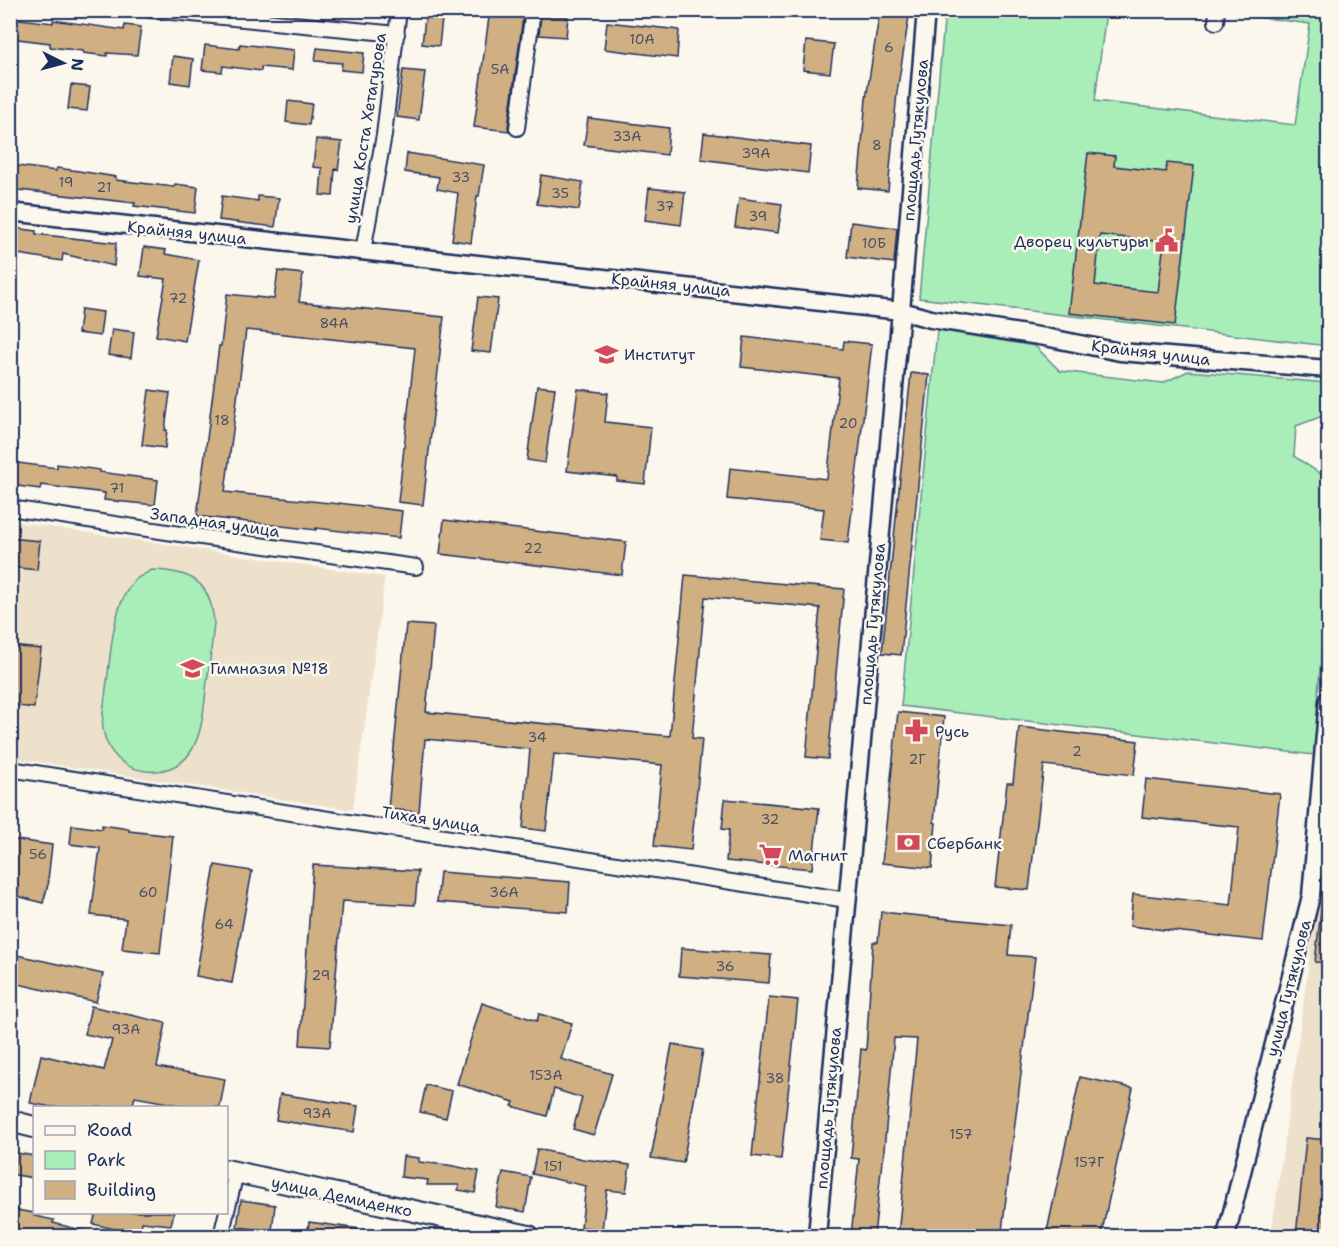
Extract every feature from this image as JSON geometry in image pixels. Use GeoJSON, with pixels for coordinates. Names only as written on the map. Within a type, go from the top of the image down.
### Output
{"type":"FeatureCollection","features":[{"type":"Feature","properties":{"kind":"main road"},"geometry":{"type":"LineString","coordinates":[[10,1121],[33,1127]]}},
{"type":"Feature","properties":{"kind":"main road","name":"улица Демиденко"},"geometry":{"type":"LineString","coordinates":[[231,1171],[529,1236]]}},
{"type":"Feature","properties":{"kind":"street"},"geometry":{"type":"LineString","coordinates":[[151,10],[397,34]]}},
{"type":"Feature","properties":{"kind":"street","name":"улица Коста Хетагурова"},"geometry":{"type":"LineString","coordinates":[[363,251],[384,135],[399,10]]}},
{"type":"Feature","properties":{"kind":"street"},"geometry":{"type":"LineString","coordinates":[[517,128],[533,10]]}},
{"type":"Feature","properties":{"kind":"street","name":"площадь Гутякулова"},"geometry":{"type":"LineString","coordinates":[[817,1236],[926,10]]}},
{"type":"Feature","properties":{"kind":"street","name":"Крайняя улица"},"geometry":{"type":"LineString","coordinates":[[10,212],[901,310],[931,319],[1045,337],[1120,352],[1329,369]]}},
{"type":"Feature","properties":{"kind":"street","name":"Западная улица"},"geometry":{"type":"LineString","coordinates":[[10,508],[416,567]]}},
{"type":"Feature","properties":{"kind":"street","name":"улица Гутякулова"},"geometry":{"type":"LineString","coordinates":[[1226,1236],[1311,896],[1329,700]]}},
{"type":"Feature","properties":{"kind":"street","name":"Тихая улица"},"geometry":{"type":"LineString","coordinates":[[10,769],[847,900]]}},
{"type":"Feature","properties":{"kind":"street"},"geometry":{"type":"LineString","coordinates":[[228,1190],[231,1171]]}},
{"type":"Feature","properties":{"kind":"street"},"geometry":{"type":"LineString","coordinates":[[221,1236],[224,1214]]}},
{"type":"Feature","properties":{"kind":"shaded area","name":"Гимназия №18"},"geometry":{"type":"Polygon","coordinates":[[[10,521],[385,577],[353,810],[11,758],[10,521]]]}},
{"type":"Feature","properties":{"kind":"shaded area"},"geometry":{"type":"Polygon","coordinates":[[[1328,825],[1328,1236],[1271,1236],[1328,825]]]}},
{"type":"Feature","properties":{"kind":"green space"},"geometry":{"type":"Polygon","coordinates":[[[945,11],[1106,11],[1095,101],[1295,125],[1310,24],[1234,14],[1234,11],[1328,11],[1328,346],[919,298],[945,11]]]}},
{"type":"Feature","properties":{"kind":"green space"},"geometry":{"type":"Polygon","coordinates":[[[937,330],[1035,346],[1060,371],[1163,383],[1188,371],[1328,383],[1328,414],[1296,426],[1294,456],[1328,479],[1328,583],[1318,693],[1323,706],[1314,755],[901,706],[937,330]]]}},
{"type":"Feature","properties":{"kind":"green space"},"geometry":{"type":"Polygon","coordinates":[[[152,570],[178,573],[196,581],[209,597],[214,623],[198,737],[190,753],[181,762],[164,770],[152,771],[133,768],[118,758],[106,741],[102,719],[115,622],[119,609],[132,583],[152,570]]]}},
{"type":"Feature","properties":{"kind":"building"},"geometry":{"type":"Polygon","coordinates":[[[426,10],[443,10],[439,46],[422,44],[426,10]]]}},
{"type":"Feature","properties":{"kind":"building"},"geometry":{"type":"Polygon","coordinates":[[[490,10],[524,10],[509,131],[474,127],[490,10]]]}},
{"type":"Feature","properties":{"kind":"building"},"geometry":{"type":"Polygon","coordinates":[[[880,10],[910,10],[897,92],[888,191],[858,188],[866,99],[880,10]]]}},
{"type":"Feature","properties":{"kind":"building"},"geometry":{"type":"Polygon","coordinates":[[[541,15],[568,17],[566,37],[539,35],[541,15]]]}},
{"type":"Feature","properties":{"kind":"building"},"geometry":{"type":"Polygon","coordinates":[[[11,18],[53,23],[53,20],[124,30],[125,25],[141,27],[137,55],[107,53],[107,56],[83,53],[83,51],[50,47],[50,43],[10,38],[11,18]]]}},
{"type":"Feature","properties":{"kind":"building"},"geometry":{"type":"Polygon","coordinates":[[[607,22],[679,30],[677,58],[604,49],[607,22]]]}},
{"type":"Feature","properties":{"kind":"building"},"geometry":{"type":"Polygon","coordinates":[[[806,41],[834,44],[830,73],[803,70],[806,41]]]}},
{"type":"Feature","properties":{"kind":"building"},"geometry":{"type":"Polygon","coordinates":[[[240,44],[294,50],[292,70],[261,67],[261,71],[223,66],[222,72],[202,70],[205,45],[239,49],[240,44]]]}},
{"type":"Feature","properties":{"kind":"building"},"geometry":{"type":"Polygon","coordinates":[[[317,48],[364,53],[362,72],[341,70],[342,63],[315,61],[317,48]]]}},
{"type":"Feature","properties":{"kind":"building"},"geometry":{"type":"Polygon","coordinates":[[[173,56],[193,59],[190,85],[170,82],[173,56]]]}},
{"type":"Feature","properties":{"kind":"building"},"geometry":{"type":"Polygon","coordinates":[[[403,70],[425,72],[419,120],[397,117],[403,70]]]}},
{"type":"Feature","properties":{"kind":"building"},"geometry":{"type":"Polygon","coordinates":[[[71,85],[90,87],[87,111],[68,109],[71,85]]]}},
{"type":"Feature","properties":{"kind":"building"},"geometry":{"type":"Polygon","coordinates":[[[288,101],[312,104],[309,125],[286,122],[288,101]]]}},
{"type":"Feature","properties":{"kind":"building"},"geometry":{"type":"Polygon","coordinates":[[[588,118],[669,128],[667,155],[584,145],[588,118]]]}},
{"type":"Feature","properties":{"kind":"building"},"geometry":{"type":"Polygon","coordinates":[[[704,133],[811,146],[808,173],[701,159],[704,133]]]}},
{"type":"Feature","properties":{"kind":"building"},"geometry":{"type":"Polygon","coordinates":[[[316,139],[342,142],[338,170],[335,169],[333,196],[320,195],[322,168],[313,167],[316,139]]]}},
{"type":"Feature","properties":{"kind":"building"},"geometry":{"type":"Polygon","coordinates":[[[407,153],[484,165],[479,196],[477,196],[471,243],[452,240],[458,193],[437,189],[439,177],[405,172],[407,153]]]}},
{"type":"Feature","properties":{"kind":"building","name":"Дворец культуры"},"geometry":{"type":"Polygon","coordinates":[[[1088,153],[1115,156],[1114,166],[1166,172],[1167,163],[1194,166],[1175,325],[1069,313],[1088,153]],[[1100,235],[1095,285],[1158,292],[1164,242],[1100,235]]]}},
{"type":"Feature","properties":{"kind":"building"},"geometry":{"type":"Polygon","coordinates":[[[10,165],[56,171],[57,168],[116,177],[116,180],[174,187],[175,184],[198,187],[195,213],[134,206],[135,203],[10,189],[10,165]]]}},
{"type":"Feature","properties":{"kind":"building"},"geometry":{"type":"Polygon","coordinates":[[[541,175],[583,182],[579,210],[537,204],[541,175]]]}},
{"type":"Feature","properties":{"kind":"building"},"geometry":{"type":"Polygon","coordinates":[[[649,188],[685,192],[681,225],[645,220],[649,188]]]}},
{"type":"Feature","properties":{"kind":"building"},"geometry":{"type":"Polygon","coordinates":[[[222,196],[258,201],[258,196],[279,198],[275,227],[219,220],[222,196]]]}},
{"type":"Feature","properties":{"kind":"building"},"geometry":{"type":"Polygon","coordinates":[[[739,198],[782,204],[778,233],[735,227],[739,198]]]}},
{"type":"Feature","properties":{"kind":"building"},"geometry":{"type":"Polygon","coordinates":[[[851,222],[897,228],[894,263],[847,257],[851,222]]]}},
{"type":"Feature","properties":{"kind":"building"},"geometry":{"type":"Polygon","coordinates":[[[15,228],[36,231],[36,234],[116,243],[114,266],[63,254],[62,261],[12,253],[15,228]]]}},
{"type":"Feature","properties":{"kind":"building"},"geometry":{"type":"Polygon","coordinates":[[[144,247],[166,250],[165,254],[199,260],[185,341],[156,336],[166,279],[140,276],[144,247]]]}},
{"type":"Feature","properties":{"kind":"building"},"geometry":{"type":"Polygon","coordinates":[[[278,271],[303,274],[299,302],[444,317],[423,505],[398,502],[415,348],[246,330],[225,492],[402,511],[399,538],[197,516],[227,294],[274,299],[278,271]]]}},
{"type":"Feature","properties":{"kind":"building"},"geometry":{"type":"Polygon","coordinates":[[[478,297],[498,299],[491,353],[471,351],[478,297]]]}},
{"type":"Feature","properties":{"kind":"building"},"geometry":{"type":"Polygon","coordinates":[[[81,309],[103,312],[100,336],[78,333],[81,309]]]}},
{"type":"Feature","properties":{"kind":"building"},"geometry":{"type":"Polygon","coordinates":[[[112,329],[134,332],[131,358],[108,355],[112,329]]]}},
{"type":"Feature","properties":{"kind":"building"},"geometry":{"type":"Polygon","coordinates":[[[744,337],[843,349],[844,341],[872,344],[848,543],[820,540],[824,509],[727,499],[730,468],[827,479],[839,378],[741,367],[744,337]]]}},
{"type":"Feature","properties":{"kind":"building"},"geometry":{"type":"Polygon","coordinates":[[[911,373],[929,375],[901,655],[882,653],[911,373]]]}},
{"type":"Feature","properties":{"kind":"building"},"geometry":{"type":"Polygon","coordinates":[[[537,386],[555,388],[545,463],[527,460],[537,386]]]}},
{"type":"Feature","properties":{"kind":"building"},"geometry":{"type":"Polygon","coordinates":[[[578,389],[608,393],[605,422],[651,427],[645,484],[617,481],[617,477],[567,471],[578,389]]]}},
{"type":"Feature","properties":{"kind":"building"},"geometry":{"type":"Polygon","coordinates":[[[149,390],[170,393],[165,448],[142,445],[149,390]]]}},
{"type":"Feature","properties":{"kind":"building"},"geometry":{"type":"Polygon","coordinates":[[[10,462],[57,468],[57,464],[158,480],[155,505],[104,500],[105,493],[41,485],[40,489],[10,485],[10,462]]]}},
{"type":"Feature","properties":{"kind":"building"},"geometry":{"type":"Polygon","coordinates":[[[444,520],[626,542],[622,575],[440,554],[444,520]]]}},
{"type":"Feature","properties":{"kind":"building"},"geometry":{"type":"Polygon","coordinates":[[[10,538],[40,541],[37,570],[10,567],[10,538]]]}},
{"type":"Feature","properties":{"kind":"building"},"geometry":{"type":"Polygon","coordinates":[[[685,575],[844,589],[828,759],[806,757],[820,608],[705,597],[692,738],[702,739],[691,850],[654,846],[662,765],[554,754],[546,831],[523,828],[530,749],[425,739],[419,812],[388,809],[406,624],[434,626],[426,712],[670,736],[685,575]]]}},
{"type":"Feature","properties":{"kind":"building"},"geometry":{"type":"Polygon","coordinates":[[[10,646],[41,649],[34,708],[10,705],[10,646]]]}},
{"type":"Feature","properties":{"kind":"building"},"geometry":{"type":"Polygon","coordinates":[[[898,712],[944,717],[932,868],[882,863],[898,712]]]}},
{"type":"Feature","properties":{"kind":"building"},"geometry":{"type":"Polygon","coordinates":[[[1019,727],[1138,741],[1134,775],[1044,765],[1029,890],[995,887],[1007,783],[1013,783],[1019,727]]]}},
{"type":"Feature","properties":{"kind":"building"},"geometry":{"type":"Polygon","coordinates":[[[1146,779],[1280,794],[1263,941],[1130,926],[1133,894],[1231,905],[1239,827],[1142,817],[1146,779]]]}},
{"type":"Feature","properties":{"kind":"building"},"geometry":{"type":"Polygon","coordinates":[[[725,799],[819,808],[812,869],[726,861],[729,830],[722,829],[725,799]]]}},
{"type":"Feature","properties":{"kind":"building"},"geometry":{"type":"Polygon","coordinates":[[[72,825],[102,829],[102,825],[173,836],[160,953],[122,949],[126,919],[91,915],[100,848],[70,844],[72,825]]]}},
{"type":"Feature","properties":{"kind":"building"},"geometry":{"type":"Polygon","coordinates":[[[10,839],[52,845],[49,881],[43,903],[17,896],[19,886],[10,885],[10,839]]]}},
{"type":"Feature","properties":{"kind":"building"},"geometry":{"type":"Polygon","coordinates":[[[215,865],[252,871],[232,983],[196,976],[215,865]]]}},
{"type":"Feature","properties":{"kind":"building"},"geometry":{"type":"Polygon","coordinates":[[[313,865],[418,871],[415,905],[342,901],[330,1047],[300,1045],[313,865]]]}},
{"type":"Feature","properties":{"kind":"building"},"geometry":{"type":"Polygon","coordinates":[[[440,872],[570,882],[568,912],[437,902],[440,872]]]}},
{"type":"Feature","properties":{"kind":"building"},"geometry":{"type":"Polygon","coordinates":[[[1321,910],[1329,911],[1329,963],[1315,962],[1321,910]]]}},
{"type":"Feature","properties":{"kind":"building"},"geometry":{"type":"Polygon","coordinates":[[[881,912],[1011,925],[1008,955],[1035,957],[1002,1231],[968,1229],[968,1236],[898,1236],[917,1039],[894,1038],[874,1236],[851,1236],[859,1159],[851,1158],[861,1049],[866,1050],[873,942],[878,942],[881,912]]]}},
{"type":"Feature","properties":{"kind":"building"},"geometry":{"type":"Polygon","coordinates":[[[681,948],[771,955],[769,983],[679,976],[681,948]]]}},
{"type":"Feature","properties":{"kind":"building"},"geometry":{"type":"Polygon","coordinates":[[[17,955],[103,974],[96,1002],[10,982],[17,955]]]}},
{"type":"Feature","properties":{"kind":"building"},"geometry":{"type":"Polygon","coordinates":[[[769,997],[798,1000],[781,1159],[752,1156],[769,997]]]}},
{"type":"Feature","properties":{"kind":"building"},"geometry":{"type":"Polygon","coordinates":[[[482,1003],[537,1021],[539,1014],[572,1023],[561,1059],[612,1074],[594,1135],[573,1129],[582,1098],[554,1089],[547,1116],[512,1106],[514,1102],[457,1084],[482,1003]]]}},
{"type":"Feature","properties":{"kind":"building"},"geometry":{"type":"Polygon","coordinates":[[[91,1006],[166,1023],[157,1067],[225,1079],[220,1106],[184,1106],[135,1097],[132,1106],[46,1106],[30,1103],[41,1055],[104,1070],[112,1040],[85,1034],[91,1006]]]}},
{"type":"Feature","properties":{"kind":"building"},"geometry":{"type":"Polygon","coordinates":[[[672,1044],[703,1050],[683,1163],[651,1158],[672,1044]]]}},
{"type":"Feature","properties":{"kind":"building"},"geometry":{"type":"Polygon","coordinates":[[[1080,1077],[1133,1088],[1101,1236],[1046,1236],[1080,1077]]]}},
{"type":"Feature","properties":{"kind":"building"},"geometry":{"type":"Polygon","coordinates":[[[426,1085],[452,1091],[446,1118],[420,1112],[426,1085]]]}},
{"type":"Feature","properties":{"kind":"building"},"geometry":{"type":"Polygon","coordinates":[[[280,1094],[358,1106],[354,1132],[276,1120],[280,1094]]]}},
{"type":"Feature","properties":{"kind":"building"},"geometry":{"type":"Polygon","coordinates":[[[1306,1138],[1329,1140],[1329,1236],[1296,1236],[1306,1138]]]}},
{"type":"Feature","properties":{"kind":"building"},"geometry":{"type":"Polygon","coordinates":[[[537,1149],[583,1159],[630,1165],[626,1192],[607,1190],[602,1230],[581,1227],[586,1186],[532,1174],[537,1149]]]}},
{"type":"Feature","properties":{"kind":"building"},"geometry":{"type":"Polygon","coordinates":[[[10,1152],[33,1156],[33,1178],[10,1174],[10,1152]]]}},
{"type":"Feature","properties":{"kind":"building"},"geometry":{"type":"Polygon","coordinates":[[[403,1156],[419,1158],[419,1162],[479,1171],[475,1193],[458,1190],[459,1185],[427,1185],[428,1180],[401,1177],[403,1156]]]}},
{"type":"Feature","properties":{"kind":"building"},"geometry":{"type":"Polygon","coordinates":[[[503,1172],[531,1177],[525,1212],[496,1207],[503,1172]]]}},
{"type":"Feature","properties":{"kind":"building"},"geometry":{"type":"Polygon","coordinates":[[[241,1200],[275,1205],[272,1231],[237,1227],[241,1200]]]}},
{"type":"Feature","properties":{"kind":"building"},"geometry":{"type":"Polygon","coordinates":[[[10,1209],[33,1213],[34,1216],[54,1220],[53,1223],[89,1232],[88,1236],[10,1236],[10,1209]]]}},
{"type":"Feature","properties":{"kind":"building"},"geometry":{"type":"Polygon","coordinates":[[[96,1214],[174,1214],[171,1225],[142,1222],[140,1235],[93,1224],[96,1214]]]}},
{"type":"Feature","properties":{"kind":"building"},"geometry":{"type":"Polygon","coordinates":[[[309,1222],[359,1229],[358,1236],[307,1236],[309,1222]]]}},
{"type":"Feature","properties":{"kind":"place","name":"Дворец культуры"},"geometry":{"type":"Point","coordinates":[1167,241]}},
{"type":"Feature","properties":{"kind":"place","name":"Институт"},"geometry":{"type":"Point","coordinates":[606,354]}},
{"type":"Feature","properties":{"kind":"place","name":"Гимназия №18"},"geometry":{"type":"Point","coordinates":[192,668]}},
{"type":"Feature","properties":{"kind":"place","name":"Русь"},"geometry":{"type":"Point","coordinates":[917,731]}},
{"type":"Feature","properties":{"kind":"place","name":"Сбербанк"},"geometry":{"type":"Point","coordinates":[909,843]}},
{"type":"Feature","properties":{"kind":"place","name":"Магнит"},"geometry":{"type":"Point","coordinates":[770,855]}}]}
